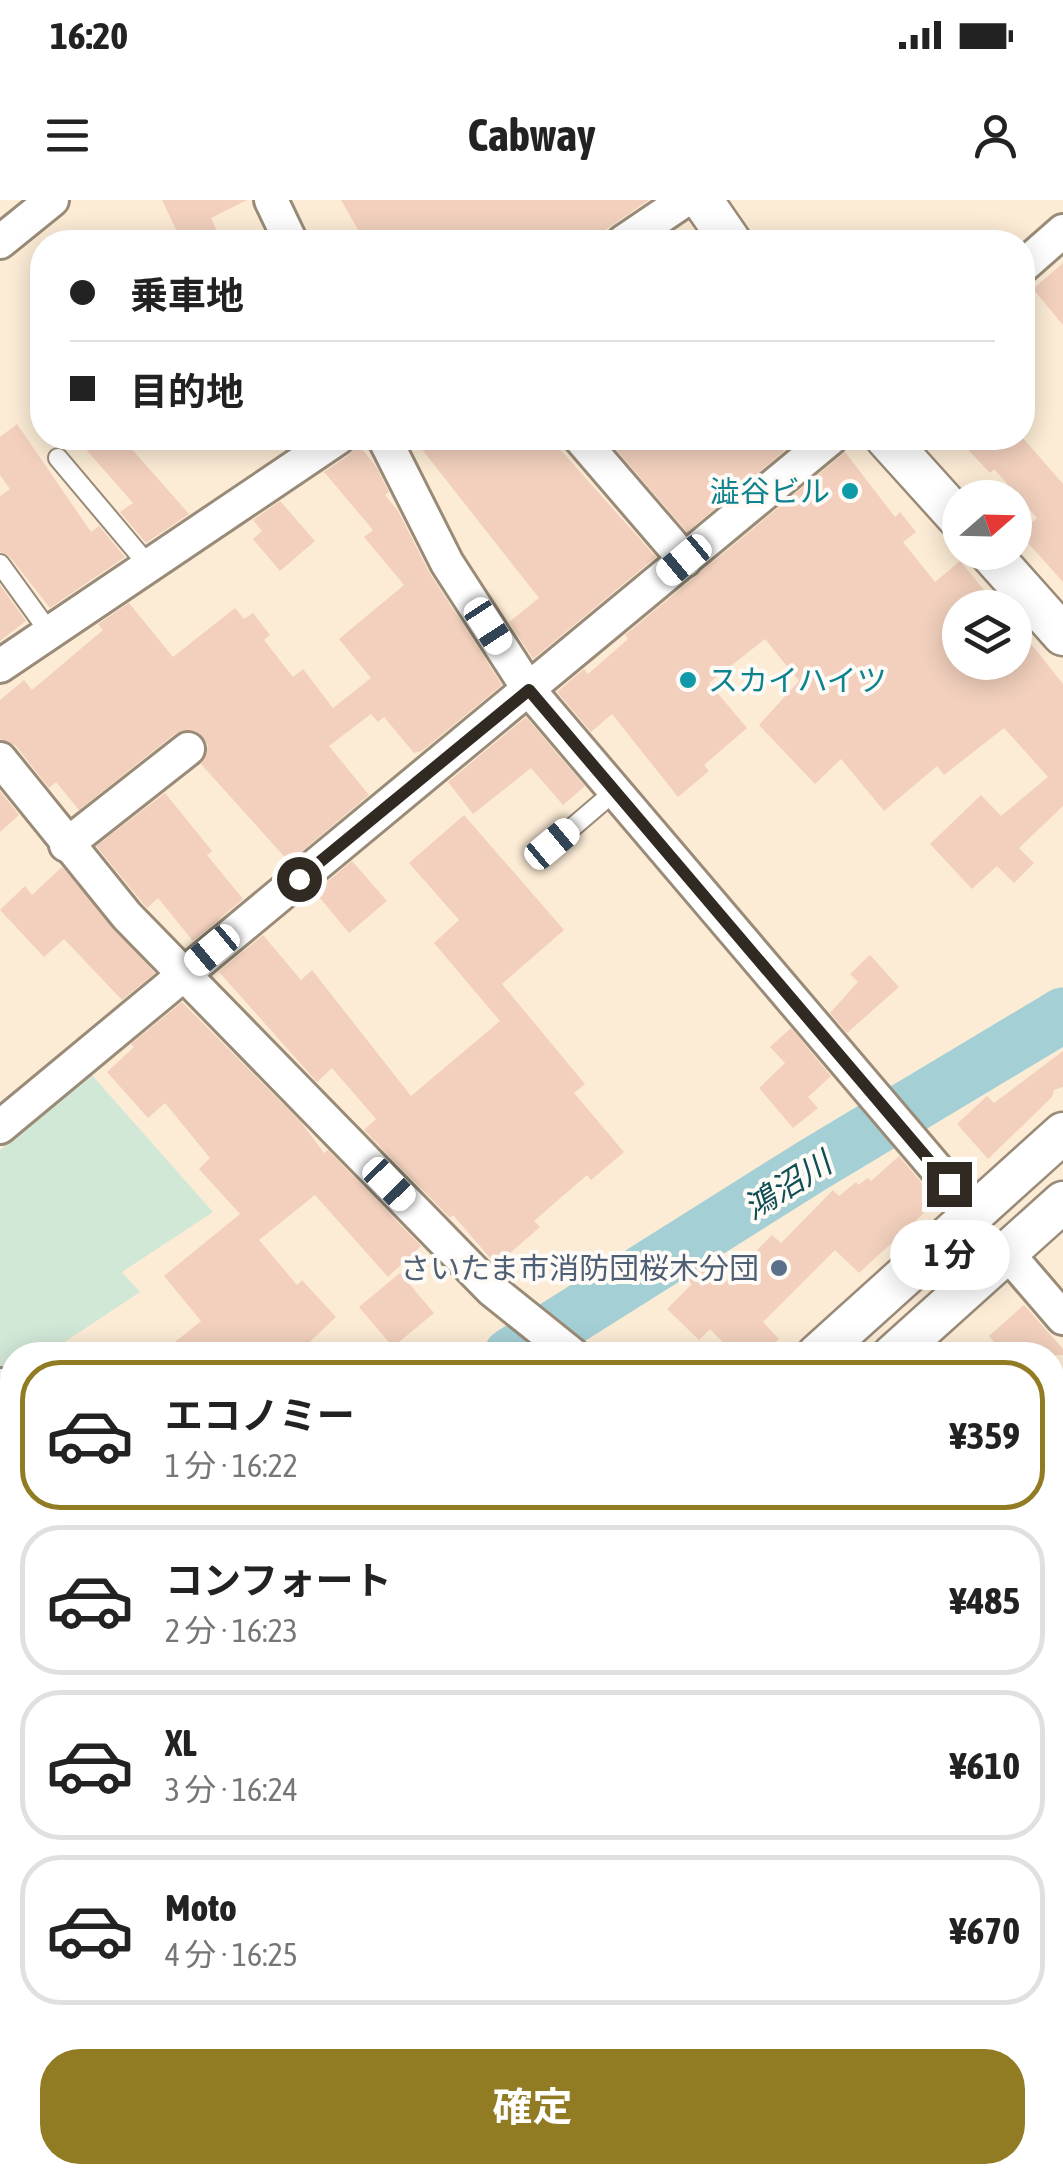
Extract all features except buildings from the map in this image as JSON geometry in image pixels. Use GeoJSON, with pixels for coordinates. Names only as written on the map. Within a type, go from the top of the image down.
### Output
{"type":"FeatureCollection","features":[{"type":"Feature","properties":{"kind":"street"},"geometry":{"type":"LineString","coordinates":[[0,242],[52,200]]}},
{"type":"Feature","properties":{"kind":"street"},"geometry":{"type":"LineString","coordinates":[[272,200],[286,230]]}},
{"type":"Feature","properties":{"kind":"street"},"geometry":{"type":"LineString","coordinates":[[641,230],[685,200]]}},
{"type":"Feature","properties":{"kind":"street"},"geometry":{"type":"LineString","coordinates":[[702,200],[722,230]]}},
{"type":"Feature","properties":{"kind":"street"},"geometry":{"type":"LineString","coordinates":[[1035,256],[1063,231]]}},
{"type":"Feature","properties":{"kind":"street"},"geometry":{"type":"LineString","coordinates":[[0,666],[320,450]]}},
{"type":"Feature","properties":{"kind":"street"},"geometry":{"type":"LineString","coordinates":[[390,450],[447,563],[529,690],[974,1213]]}},
{"type":"Feature","properties":{"kind":"street"},"geometry":{"type":"LineString","coordinates":[[590,450],[684,560]]}},
{"type":"Feature","properties":{"kind":"street"},"geometry":{"type":"LineString","coordinates":[[0,1127],[817,450]]}},
{"type":"Feature","properties":{"kind":"street"},"geometry":{"type":"LineString","coordinates":[[897,450],[942,500]]}},
{"type":"Feature","properties":{"kind":"street"},"geometry":{"type":"LineString","coordinates":[[1005,570],[1063,635]]}},
{"type":"Feature","properties":{"kind":"street"},"geometry":{"type":"LineString","coordinates":[[66,845],[188,749]]}},
{"type":"Feature","properties":{"kind":"street"},"geometry":{"type":"LineString","coordinates":[[0,759],[66,845],[184,974],[492,1290],[556,1342]]}},
{"type":"Feature","properties":{"kind":"street"},"geometry":{"type":"LineString","coordinates":[[831,1342],[1063,1132]]}},
{"type":"Feature","properties":{"kind":"street"},"geometry":{"type":"LineString","coordinates":[[907,1342],[1063,1202]]}},
{"type":"Feature","properties":{"kind":"street"},"geometry":{"type":"LineString","coordinates":[[1007,1252],[1063,1318]]}},
{"type":"Feature","properties":{"kind":"lane"},"geometry":{"type":"LineString","coordinates":[[58,458],[149,566]]}},
{"type":"Feature","properties":{"kind":"lane"},"geometry":{"type":"LineString","coordinates":[[0,564],[50,633]]}},
{"type":"Feature","properties":{"kind":"lane"},"geometry":{"type":"LineString","coordinates":[[552,844],[615,791]]}},
{"type":"Feature","properties":{"kind":"green space"},"geometry":{"type":"Polygon","coordinates":[[[90,1073],[213,1212],[122,1272],[140,1292],[65,1342],[0,1342],[0,1150],[90,1073]]]}},
{"type":"Feature","properties":{"kind":"waterway","name":"鴻沼川"},"geometry":{"type":"LineString","coordinates":[[532,1342],[813,1165],[1063,1015]]}},
{"type":"Feature","properties":{"kind":"place","name":"澁谷ビル"},"geometry":{"type":"Point","coordinates":[850,491]}},
{"type":"Feature","properties":{"kind":"place","name":"スカイハイツ"},"geometry":{"type":"Point","coordinates":[688,680]}},
{"type":"Feature","properties":{"kind":"place","name":"さいたま市消防団桜木分団"},"geometry":{"type":"Point","coordinates":[779,1268]}},
{"type":"Feature","properties":{"kind":"route"},"geometry":{"type":"LineString","coordinates":[[299,879],[529,690],[949,1184]]}}]}
